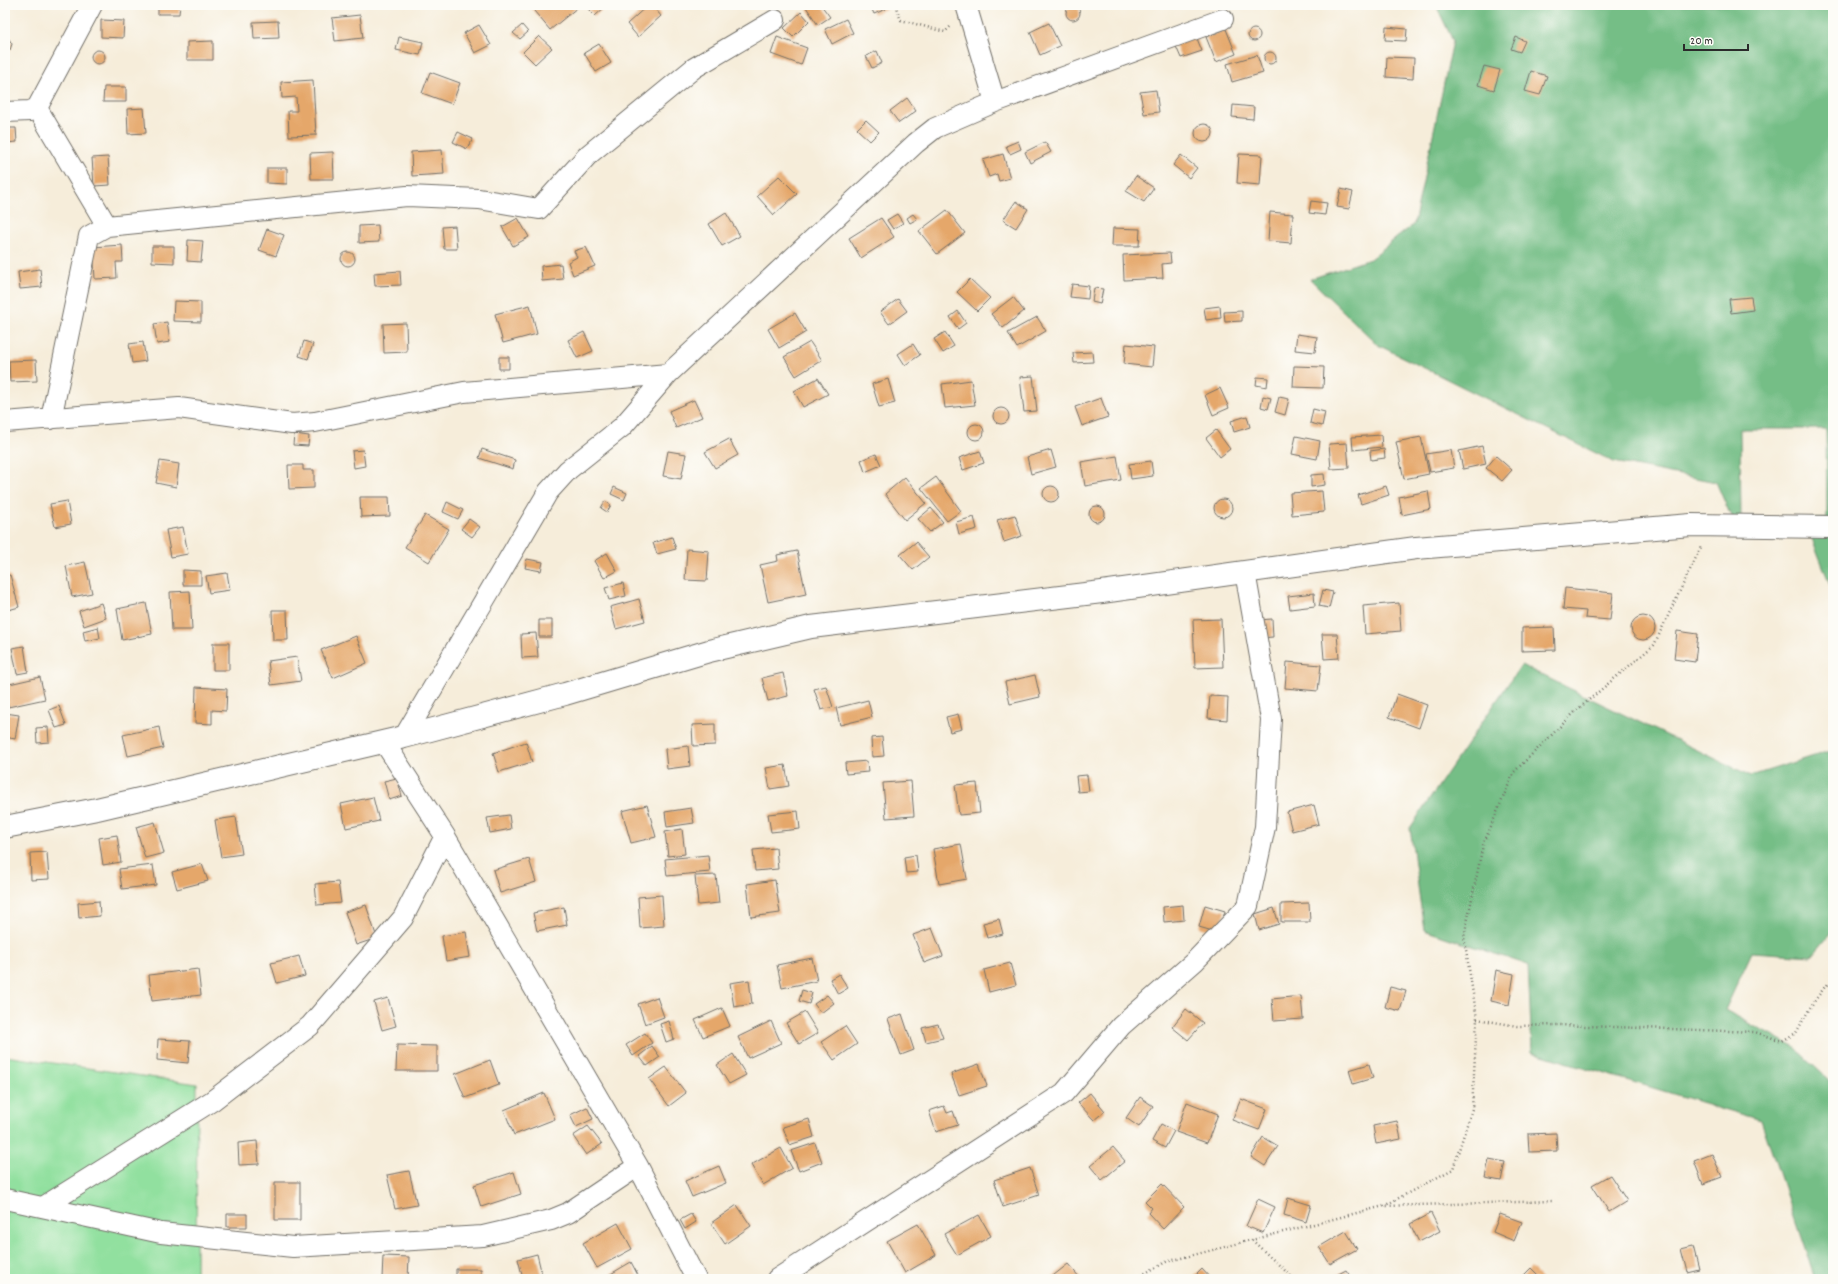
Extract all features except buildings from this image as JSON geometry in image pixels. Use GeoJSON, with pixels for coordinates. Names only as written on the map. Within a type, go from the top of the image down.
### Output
{"type":"FeatureCollection","features":[{"type":"Feature","properties":{"kind":"street"},"geometry":{"type":"LineString","coordinates":[[5,112],[30,111],[36,108],[92,5]]}},
{"type":"Feature","properties":{"kind":"street"},"geometry":{"type":"LineString","coordinates":[[968,8],[995,102]]}},
{"type":"Feature","properties":{"kind":"street"},"geometry":{"type":"LineString","coordinates":[[394,740],[548,492],[568,470],[622,427],[668,374],[916,143],[936,128],[995,102],[1223,19]]}},
{"type":"Feature","properties":{"kind":"street"},"geometry":{"type":"LineString","coordinates":[[51,419],[89,236],[107,226],[407,196],[479,199],[539,209],[588,155],[694,68],[775,20]]}},
{"type":"Feature","properties":{"kind":"street"},"geometry":{"type":"LineString","coordinates":[[36,108],[107,226]]}},
{"type":"Feature","properties":{"kind":"street"},"geometry":{"type":"LineString","coordinates":[[5,422],[178,408],[292,424],[315,422],[464,392],[668,374]]}},
{"type":"Feature","properties":{"kind":"street"},"geometry":{"type":"LineString","coordinates":[[5,827],[97,809],[394,740],[565,694],[709,651],[812,627],[1102,592],[1416,548],[1691,524],[1833,527]]}},
{"type":"Feature","properties":{"kind":"street"},"geometry":{"type":"LineString","coordinates":[[776,1279],[1064,1093],[1121,1026],[1194,962],[1248,906],[1265,827],[1271,719],[1245,572]]}},
{"type":"Feature","properties":{"kind":"street"},"geometry":{"type":"LineString","coordinates":[[394,740],[445,836],[638,1166],[696,1279]]}},
{"type":"Feature","properties":{"kind":"street"},"geometry":{"type":"LineString","coordinates":[[43,1206],[212,1101],[310,1026],[403,918],[445,836]]}},
{"type":"Feature","properties":{"kind":"street"},"geometry":{"type":"LineString","coordinates":[[5,1199],[43,1206],[161,1233],[293,1247],[483,1236],[557,1218],[568,1213],[638,1166]]}},
{"type":"Feature","properties":{"kind":"path"},"geometry":{"type":"LineString","coordinates":[[895,5],[901,20],[945,32],[968,8]]}},
{"type":"Feature","properties":{"kind":"path"},"geometry":{"type":"LineString","coordinates":[[1384,1206],[1453,1170],[1472,1109],[1477,1019],[1464,937],[1483,845],[1514,772],[1577,710],[1654,645],[1711,525]]}},
{"type":"Feature","properties":{"kind":"path"},"geometry":{"type":"LineString","coordinates":[[1477,1019],[1517,1026],[1558,1025],[1754,1032],[1782,1041],[1796,1034],[1811,1006],[1827,984],[1833,986]]}},
{"type":"Feature","properties":{"kind":"path"},"geometry":{"type":"LineString","coordinates":[[1134,1279],[1166,1262],[1384,1206],[1553,1201]]}},
{"type":"Feature","properties":{"kind":"path"},"geometry":{"type":"LineString","coordinates":[[1252,1240],[1294,1279]]}},
{"type":"Feature","properties":{"kind":"green space"},"geometry":{"type":"Polygon","coordinates":[[[1436,5],[1833,5],[1833,592],[1811,536],[1733,521],[1716,482],[1614,462],[1378,345],[1310,279],[1370,259],[1414,224],[1453,41],[1436,5]],[[1740,429],[1741,520],[1827,519],[1826,429],[1740,429]]]}},
{"type":"Feature","properties":{"kind":"green space"},"geometry":{"type":"Polygon","coordinates":[[[1521,665],[1751,776],[1833,750],[1833,931],[1812,956],[1752,952],[1725,1010],[1795,1048],[1833,1084],[1833,1279],[1815,1279],[1761,1120],[1532,1052],[1528,965],[1424,930],[1410,828],[1521,665]]]}},
{"type":"Feature","properties":{"kind":"green space"},"geometry":{"type":"Polygon","coordinates":[[[5,1056],[197,1084],[196,1279],[5,1279],[5,1056]]]}}]}
